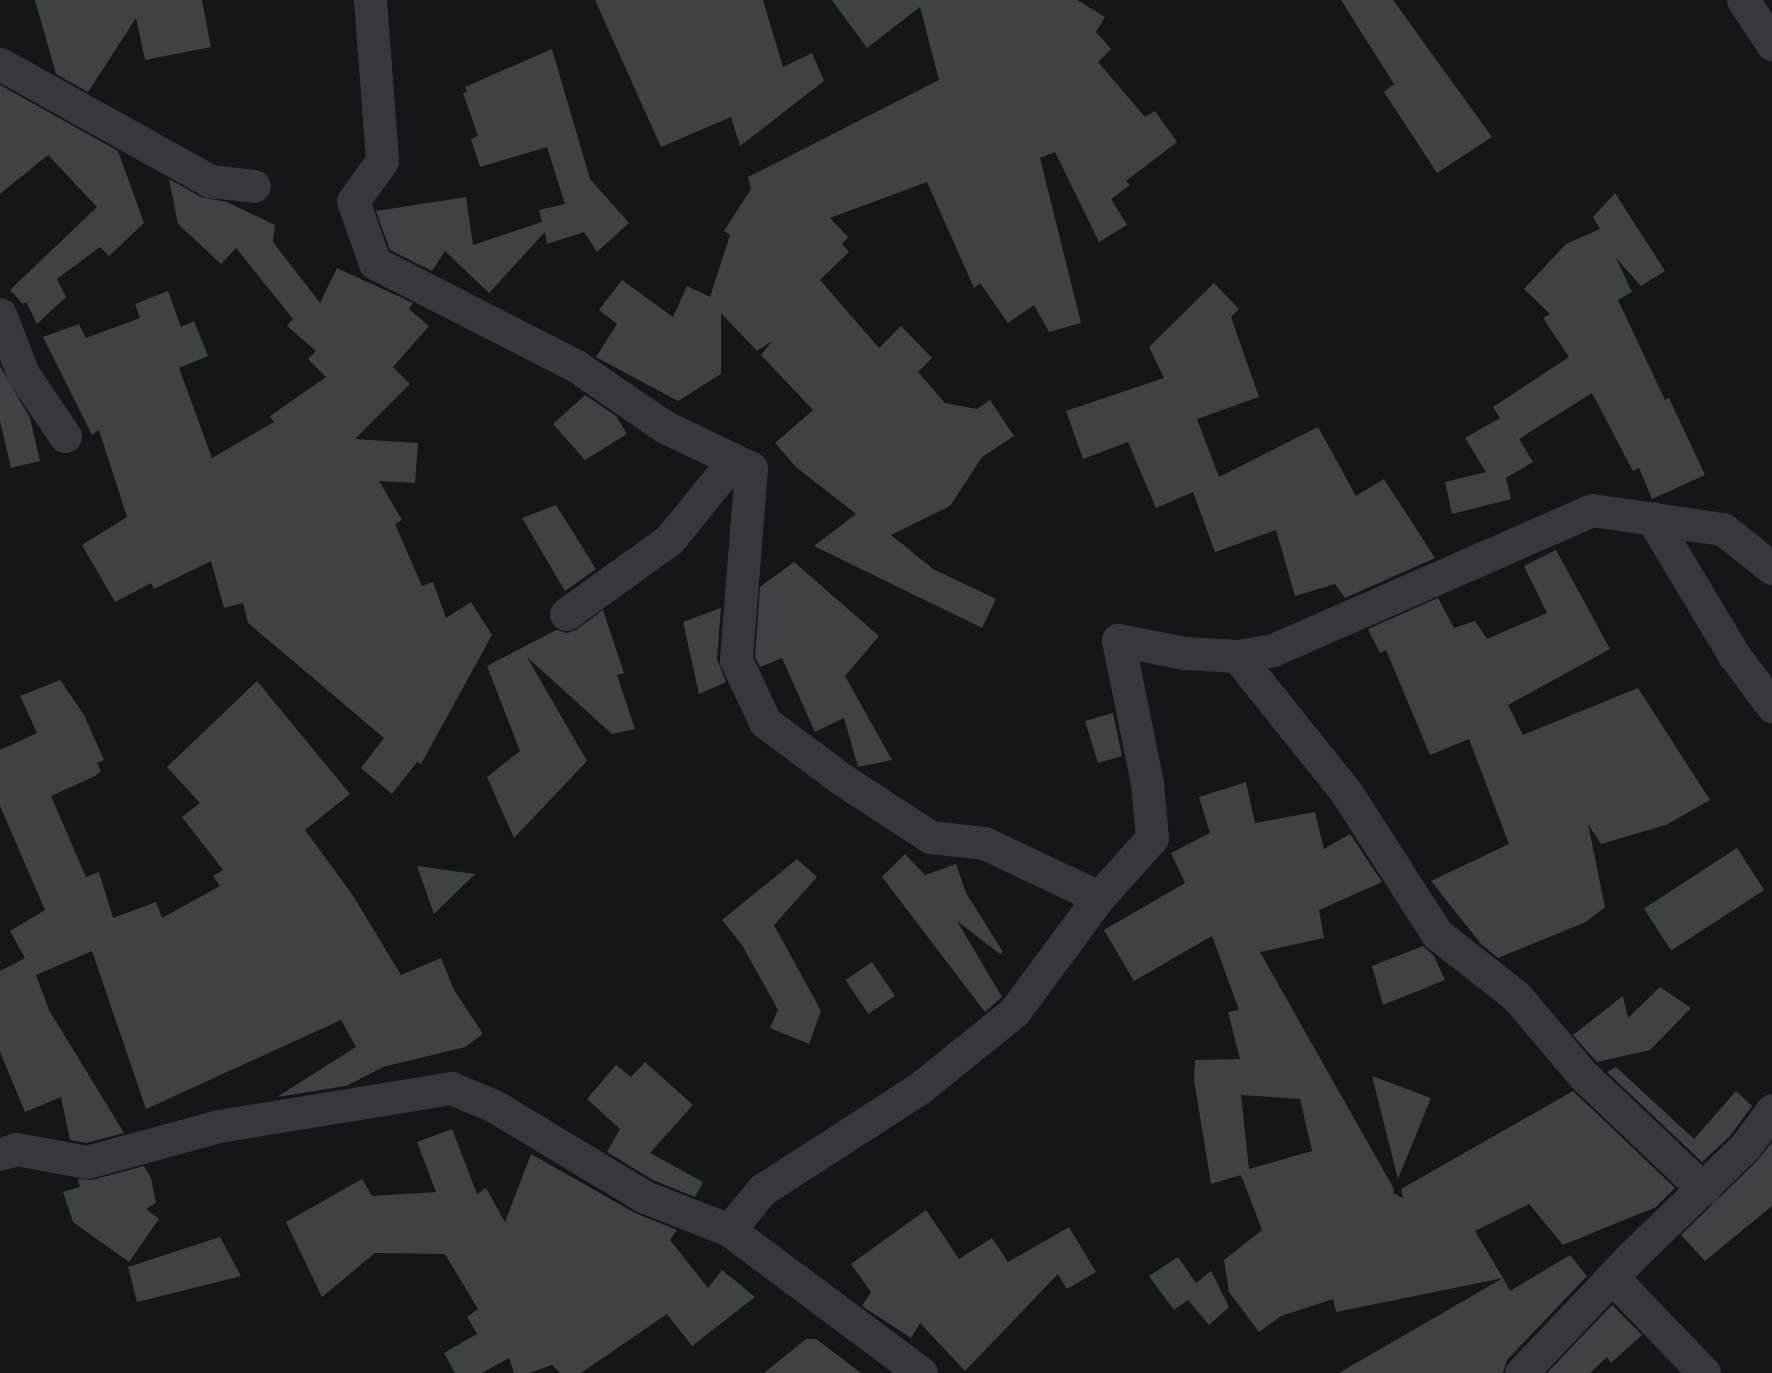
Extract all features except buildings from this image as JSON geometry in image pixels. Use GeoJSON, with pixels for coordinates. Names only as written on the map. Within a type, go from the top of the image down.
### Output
{"type":"FeatureCollection","features":[{"type":"Feature","properties":{"kind":"street"},"geometry":{"type":"LineString","coordinates":[[370,0],[382,161],[353,201],[375,263],[576,366],[665,427],[752,468],[736,660],[765,722],[840,778],[930,837],[984,843],[1099,897]]}},
{"type":"Feature","properties":{"kind":"street"},"geometry":{"type":"LineString","coordinates":[[1743,0],[1772,44]]}},
{"type":"Feature","properties":{"kind":"street"},"geometry":{"type":"LineString","coordinates":[[0,64],[210,181],[254,186]]}},
{"type":"Feature","properties":{"kind":"street"},"geometry":{"type":"LineString","coordinates":[[0,314],[23,374],[65,436]]}},
{"type":"Feature","properties":{"kind":"street"},"geometry":{"type":"LineString","coordinates":[[566,614],[669,540],[734,460]]}},
{"type":"Feature","properties":{"kind":"street"},"geometry":{"type":"LineString","coordinates":[[729,1230],[762,1190],[921,1087],[1014,1012],[1099,897],[1152,838],[1147,783],[1118,640],[1185,653],[1237,656],[1273,650],[1592,510],[1723,529],[1772,568]]}},
{"type":"Feature","properties":{"kind":"street"},"geometry":{"type":"LineString","coordinates":[[1652,518],[1734,655],[1772,706]]}},
{"type":"Feature","properties":{"kind":"street"},"geometry":{"type":"LineString","coordinates":[[1237,656],[1346,792],[1437,934],[1516,996],[1583,1075],[1703,1189]]}},
{"type":"Feature","properties":{"kind":"street"},"geometry":{"type":"LineString","coordinates":[[0,1154],[16,1149],[87,1162],[219,1126],[451,1088],[494,1106],[645,1197],[729,1230],[921,1373]]}},
{"type":"Feature","properties":{"kind":"street"},"geometry":{"type":"LineString","coordinates":[[1521,1373],[1612,1277],[1744,1148],[1772,1110]]}},
{"type":"Feature","properties":{"kind":"street"},"geometry":{"type":"LineString","coordinates":[[1612,1277],[1704,1373]]}}]}
